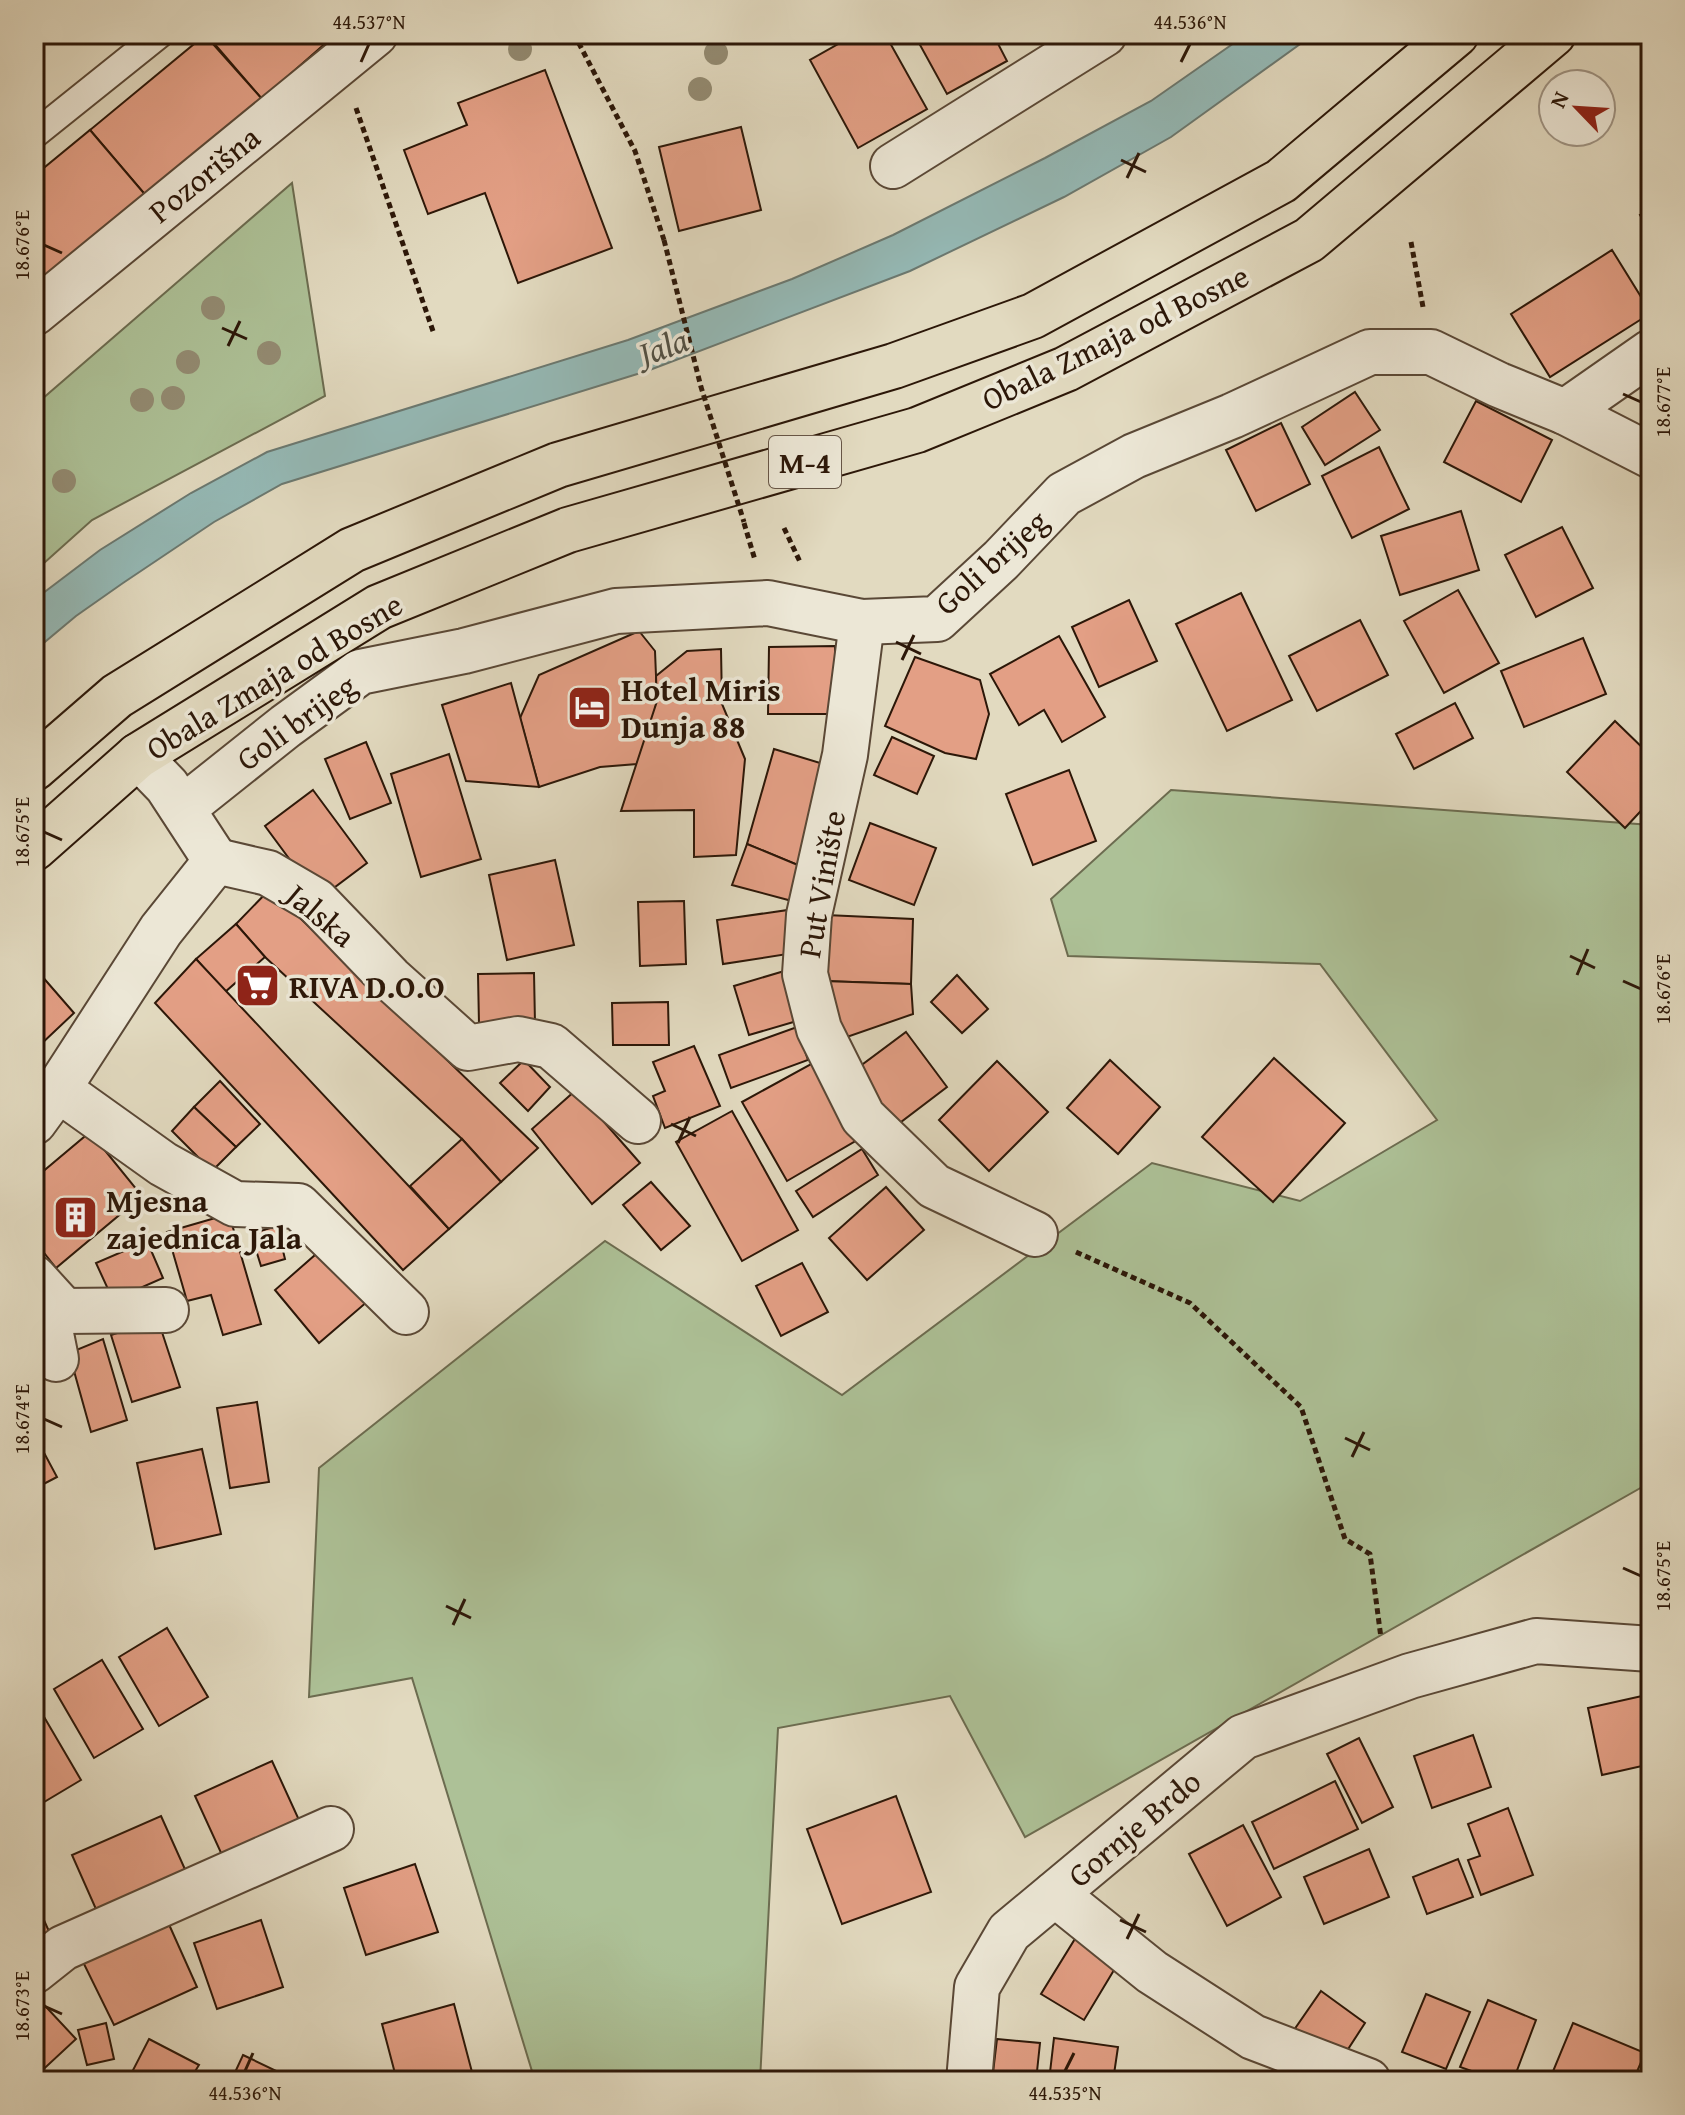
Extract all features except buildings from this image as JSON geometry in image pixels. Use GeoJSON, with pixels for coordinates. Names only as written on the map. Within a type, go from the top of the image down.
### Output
{"type":"FeatureCollection","features":[{"type":"Feature","properties":{"kind":"main road","name":"Obala Zmaja od Bosne"},"geometry":{"type":"LineString","coordinates":[[34,768],[117,696],[352,550],[558,465],[894,366],[1033,316],[1281,181],[1456,34]]}},
{"type":"Feature","properties":{"kind":"main road","name":"Obala Zmaja od Bosne"},"geometry":{"type":"LineString","coordinates":[[34,848],[138,756],[379,607],[568,530],[917,430],[1066,369],[1309,240],[1553,34]]}},
{"type":"Feature","properties":{"kind":"street","name":"Pozorišna"},"geometry":{"type":"LineString","coordinates":[[34,313],[375,34]]}},
{"type":"Feature","properties":{"kind":"street"},"geometry":{"type":"LineString","coordinates":[[893,166],[1104,34]]}},
{"type":"Feature","properties":{"kind":"street","name":"Goli brijeg"},"geometry":{"type":"LineString","coordinates":[[183,808],[360,672],[464,651],[616,611],[768,603],[862,622],[937,619],[1001,560],[1064,494],[1134,456],[1232,416],[1370,352],[1431,352],[1565,412],[1651,456]]}},
{"type":"Feature","properties":{"kind":"street"},"geometry":{"type":"LineString","coordinates":[[1565,412],[1651,352]]}},
{"type":"Feature","properties":{"kind":"street","name":"Put Vinište"},"geometry":{"type":"LineString","coordinates":[[862,622],[845,755],[809,915],[805,974],[819,1029],[863,1117],[934,1186],[1035,1234]]}},
{"type":"Feature","properties":{"kind":"street"},"geometry":{"type":"LineString","coordinates":[[138,756],[167,786],[216,861],[161,930],[46,1105],[235,1204],[298,1206],[406,1312]]}},
{"type":"Feature","properties":{"kind":"street","name":"Jalska"},"geometry":{"type":"LineString","coordinates":[[216,861],[268,873],[316,901],[390,978],[468,1048],[518,1039],[551,1046],[638,1121]]}},
{"type":"Feature","properties":{"kind":"street"},"geometry":{"type":"LineString","coordinates":[[34,1278],[64,1311]]}},
{"type":"Feature","properties":{"kind":"street"},"geometry":{"type":"LineString","coordinates":[[56,1359],[49,1324],[64,1311],[166,1310]]}},
{"type":"Feature","properties":{"kind":"street","name":"Gornje Brdo"},"geometry":{"type":"LineString","coordinates":[[969,2081],[977,1987],[1009,1932],[1243,1737],[1410,1676],[1536,1641],[1651,1649]]}},
{"type":"Feature","properties":{"kind":"street"},"geometry":{"type":"LineString","coordinates":[[34,1971],[63,1948],[331,1829]]}},
{"type":"Feature","properties":{"kind":"street"},"geometry":{"type":"LineString","coordinates":[[1055,1894],[1152,1972],[1253,2037],[1368,2081]]}},
{"type":"Feature","properties":{"kind":"lane"},"geometry":{"type":"LineString","coordinates":[[34,135],[160,34]]}},
{"type":"Feature","properties":{"kind":"path"},"geometry":{"type":"LineString","coordinates":[[574,34],[635,151],[664,240],[701,387],[744,522]]}},
{"type":"Feature","properties":{"kind":"path"},"geometry":{"type":"LineString","coordinates":[[352,97],[434,334]]}},
{"type":"Feature","properties":{"kind":"path"},"geometry":{"type":"LineString","coordinates":[[1411,242],[1431,352]]}},
{"type":"Feature","properties":{"kind":"path"},"geometry":{"type":"LineString","coordinates":[[1035,1234],[1190,1303],[1301,1407],[1345,1539],[1370,1554],[1382,1641]]}},
{"type":"Feature","properties":{"kind":"green space"},"geometry":{"type":"Polygon","coordinates":[[[292,183],[325,396],[92,520],[34,572],[34,406],[292,183]]]}},
{"type":"Feature","properties":{"kind":"green space"},"geometry":{"type":"Polygon","coordinates":[[[1171,790],[1651,825],[1651,1482],[1025,1837],[950,1696],[778,1728],[760,2081],[535,2081],[412,1678],[309,1697],[319,1468],[605,1241],[842,1395],[1152,1163],[1300,1201],[1437,1120],[1320,964],[1068,956],[1051,899],[1171,790]]]}},
{"type":"Feature","properties":{"kind":"water","name":"Jala"},"geometry":{"type":"Polygon","coordinates":[[[1247,34],[1314,34],[1171,137],[1064,197],[910,271],[647,371],[282,484],[214,522],[123,583],[34,651],[34,600],[100,550],[191,493],[267,452],[628,340],[792,279],[893,235],[1151,101],[1247,34]]]}},
{"type":"Feature","properties":{"kind":"place","name":"Hotel Miris Dunja 88"},"geometry":{"type":"Point","coordinates":[590,707]}},
{"type":"Feature","properties":{"kind":"place","name":"RIVA D.O.O"},"geometry":{"type":"Point","coordinates":[258,986]}},
{"type":"Feature","properties":{"kind":"place","name":"Mjesna zajednica Jala"},"geometry":{"type":"Point","coordinates":[75,1218]}}]}
